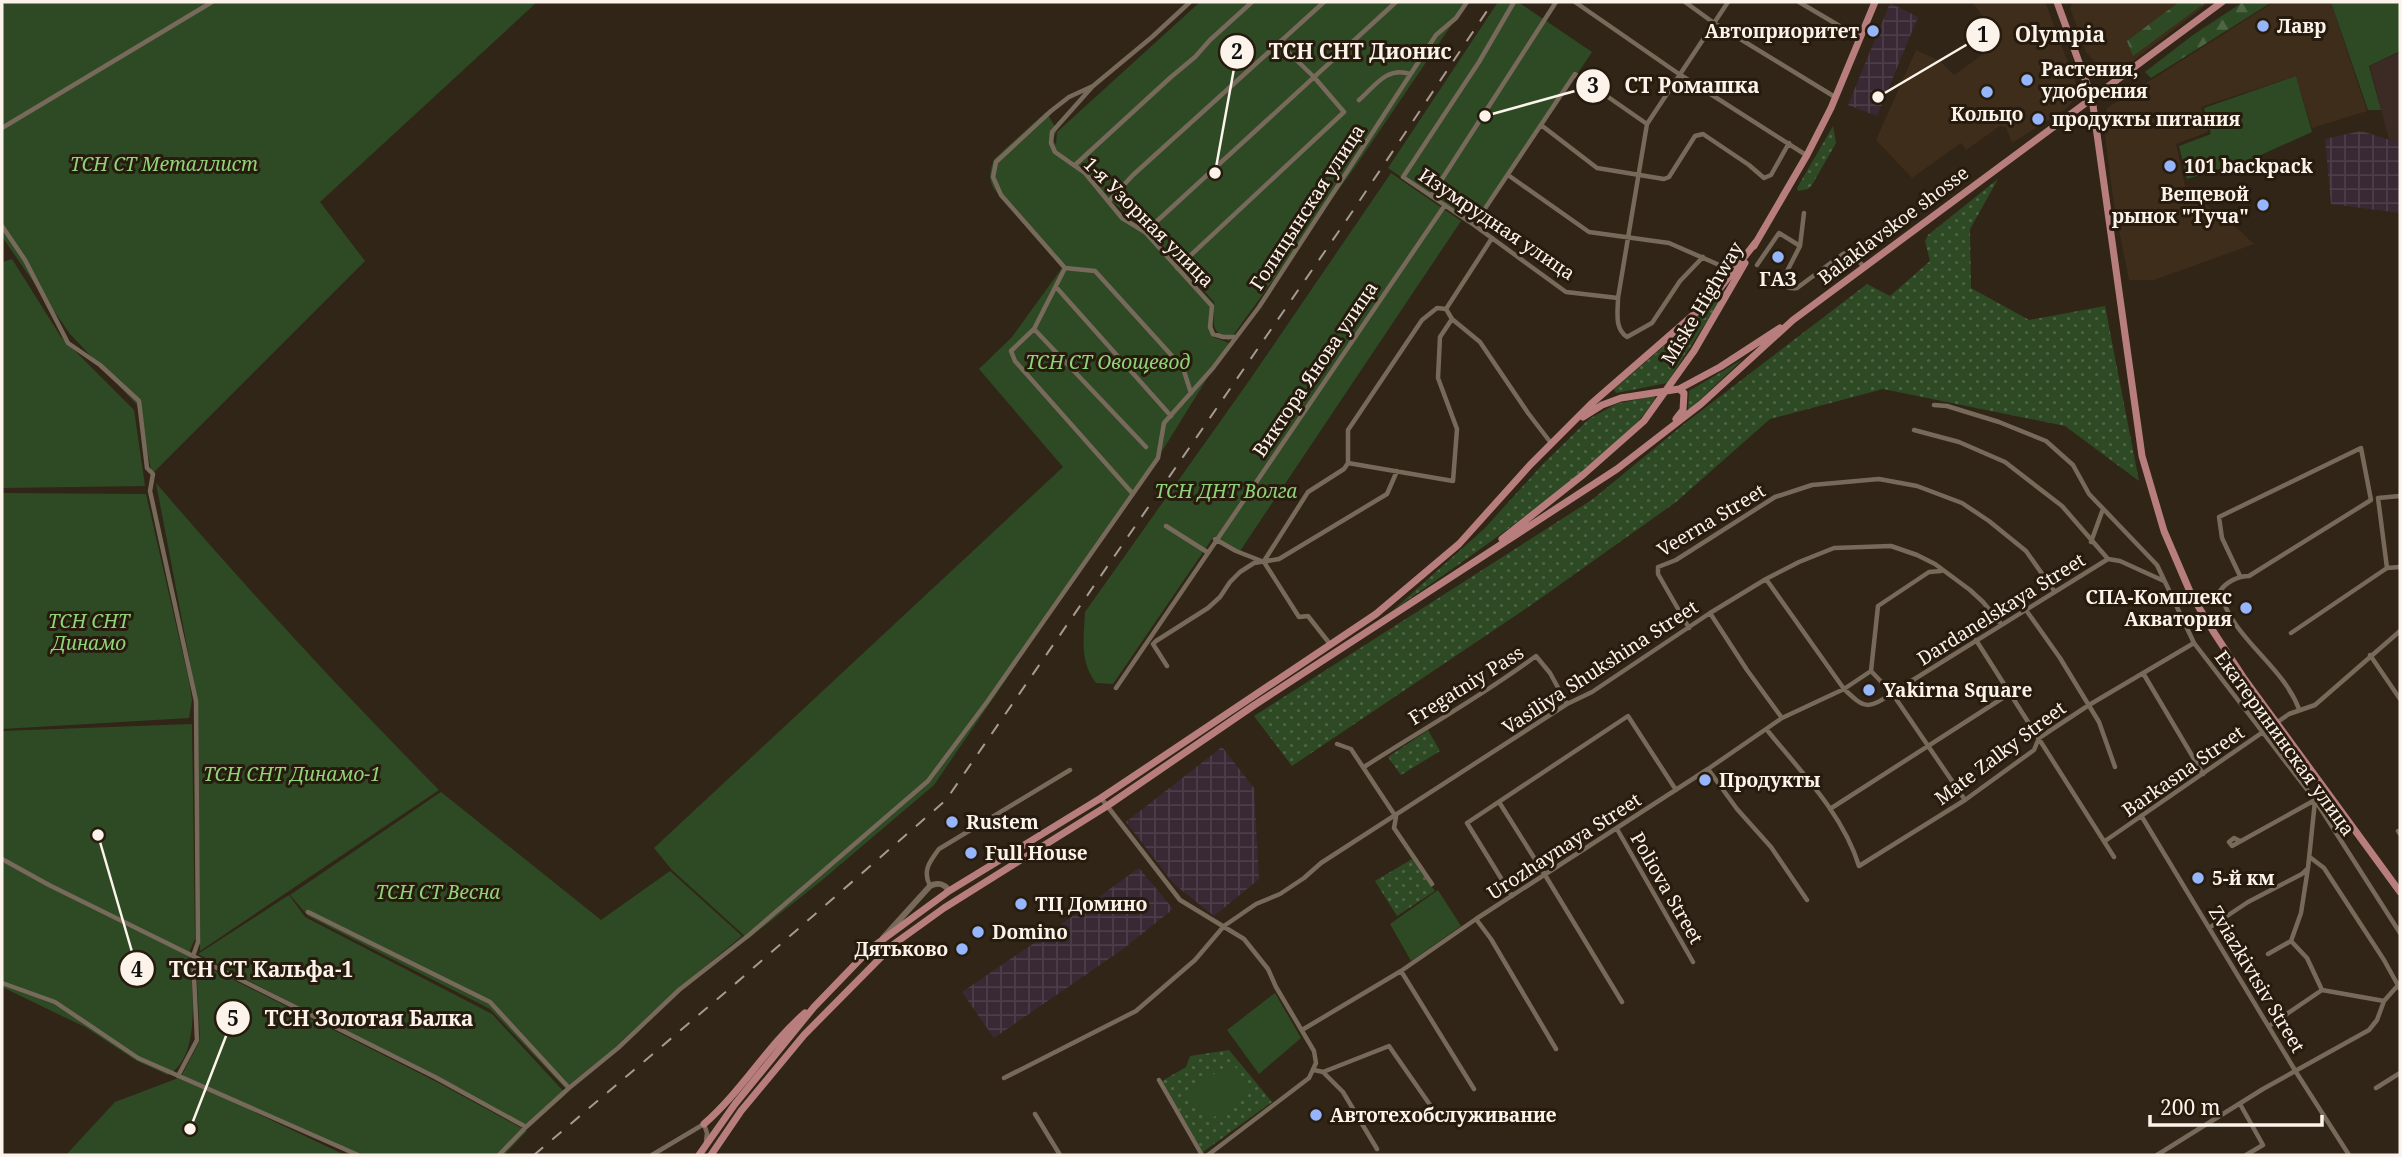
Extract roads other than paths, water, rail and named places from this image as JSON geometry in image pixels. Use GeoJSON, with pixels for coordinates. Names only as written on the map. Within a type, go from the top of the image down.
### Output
{"type":"FeatureCollection","features":[{"type":"Feature","properties":{"kind":"main road","name":"Miske Highway"},"geometry":{"type":"LineString","coordinates":[[1477,559],[1584,474],[1644,421],[1694,351],[1807,155],[1836,98],[1875,2]]}},
{"type":"Feature","properties":{"kind":"main road"},"geometry":{"type":"LineString","coordinates":[[2057,2],[2092,98],[2142,456],[2164,531],[2191,594],[2213,631],[2400,892]]}},
{"type":"Feature","properties":{"kind":"main road","name":"Balaklavskoe shosse"},"geometry":{"type":"LineString","coordinates":[[1793,320],[2222,2]]}},
{"type":"Feature","properties":{"kind":"main road"},"geometry":{"type":"LineString","coordinates":[[699,1155],[735,1104],[814,1007],[843,975],[881,941],[949,891],[1101,799],[1376,614],[1458,544],[1605,391],[1683,325],[1734,271],[1756,242]]}},
{"type":"Feature","properties":{"kind":"main road"},"geometry":{"type":"LineString","coordinates":[[1568,428],[1602,405],[1621,398],[1679,389],[1720,367],[1793,320]]}},
{"type":"Feature","properties":{"kind":"main road"},"geometry":{"type":"LineString","coordinates":[[710,1155],[741,1111],[804,1035],[894,944],[944,908],[1107,806],[1253,706],[1594,485],[1701,404],[1793,320]]}},
{"type":"Feature","properties":{"kind":"main road"},"geometry":{"type":"LineString","coordinates":[[1669,428],[1683,410],[1684,393],[1679,389]]}},
{"type":"Feature","properties":{"kind":"main road"},"geometry":{"type":"LineString","coordinates":[[944,908],[951,896],[949,891]]}},
{"type":"Feature","properties":{"kind":"main road"},"geometry":{"type":"LineString","coordinates":[[704,1124],[744,1082],[781,1034],[814,1007]]}},
{"type":"Feature","properties":{"kind":"street"},"geometry":{"type":"LineString","coordinates":[[2,128],[212,2]]}},
{"type":"Feature","properties":{"kind":"street"},"geometry":{"type":"LineString","coordinates":[[1189,2],[1093,86],[1069,97],[1051,111],[996,162],[993,177],[1001,195],[1065,268],[1095,271],[1183,368],[1191,393]]}},
{"type":"Feature","properties":{"kind":"street"},"geometry":{"type":"LineString","coordinates":[[1075,165],[1252,2]]}},
{"type":"Feature","properties":{"kind":"street"},"geometry":{"type":"LineString","coordinates":[[1109,201],[1133,175],[1324,2]]}},
{"type":"Feature","properties":{"kind":"street"},"geometry":{"type":"LineString","coordinates":[[1145,232],[1396,2]]}},
{"type":"Feature","properties":{"kind":"street","name":"Голицынская улица"},"geometry":{"type":"LineString","coordinates":[[1133,494],[1158,458],[1164,423],[1259,307],[1436,35],[1456,19],[1466,2]]}},
{"type":"Feature","properties":{"kind":"street","name":"Изумрудная улица"},"geometry":{"type":"LineString","coordinates":[[1514,2],[1479,62],[1403,177],[1566,292],[1618,298]]}},
{"type":"Feature","properties":{"kind":"street"},"geometry":{"type":"LineString","coordinates":[[1431,196],[1556,2]]}},
{"type":"Feature","properties":{"kind":"street"},"geometry":{"type":"LineString","coordinates":[[1575,2],[1679,74],[1807,155]]}},
{"type":"Feature","properties":{"kind":"street"},"geometry":{"type":"LineString","coordinates":[[1685,2],[1714,23],[1836,98]]}},
{"type":"Feature","properties":{"kind":"street"},"geometry":{"type":"LineString","coordinates":[[1703,257],[1681,281],[1652,323],[1627,337],[1618,326],[1618,298],[1647,124],[1728,2]]}},
{"type":"Feature","properties":{"kind":"street"},"geometry":{"type":"LineString","coordinates":[[1800,2],[1860,38]]}},
{"type":"Feature","properties":{"kind":"street"},"geometry":{"type":"LineString","coordinates":[[1177,268],[1344,112],[1286,50],[1281,41]]}},
{"type":"Feature","properties":{"kind":"street"},"geometry":{"type":"LineString","coordinates":[[1359,100],[1391,72],[1410,74]]}},
{"type":"Feature","properties":{"kind":"street"},"geometry":{"type":"LineString","coordinates":[[1474,225],[1575,74],[1647,124]]}},
{"type":"Feature","properties":{"kind":"street","name":"1-я Узорная улица"},"geometry":{"type":"LineString","coordinates":[[1093,86],[1052,132],[1051,143],[1055,152],[1085,173],[1122,218],[1145,232],[1212,306],[1210,327],[1213,334],[1236,337]]}},
{"type":"Feature","properties":{"kind":"street"},"geometry":{"type":"LineString","coordinates":[[1541,125],[1597,168],[1667,178],[1699,134],[1703,134],[1749,165],[1764,178],[1771,176],[1789,143]]}},
{"type":"Feature","properties":{"kind":"street"},"geometry":{"type":"LineString","coordinates":[[1508,176],[1590,232],[1669,243],[1734,271]]}},
{"type":"Feature","properties":{"kind":"street","name":"Виктора Янова улица"},"geometry":{"type":"LineString","coordinates":[[1116,688],[1445,205]]}},
{"type":"Feature","properties":{"kind":"street"},"geometry":{"type":"LineString","coordinates":[[1804,214],[1800,246],[1782,281],[1791,289],[1797,288],[1843,254],[1850,252],[1864,267]]}},
{"type":"Feature","properties":{"kind":"street"},"geometry":{"type":"LineString","coordinates":[[2,226],[25,260],[68,343],[100,365],[139,401],[147,468],[153,474],[150,491],[195,701],[198,942],[193,956],[197,1040],[178,1076]]}},
{"type":"Feature","properties":{"kind":"street"},"geometry":{"type":"LineString","coordinates":[[1757,265],[1779,233],[1800,246]]}},
{"type":"Feature","properties":{"kind":"street"},"geometry":{"type":"LineString","coordinates":[[1446,310],[1492,238]]}},
{"type":"Feature","properties":{"kind":"street"},"geometry":{"type":"LineString","coordinates":[[499,1155],[526,1127],[618,1048],[678,990],[749,935],[928,781],[1133,494],[1015,361],[1011,351],[1034,329],[1065,268]]}},
{"type":"Feature","properties":{"kind":"street"},"geometry":{"type":"LineString","coordinates":[[1056,287],[1171,416]]}},
{"type":"Feature","properties":{"kind":"street"},"geometry":{"type":"LineString","coordinates":[[1264,562],[1304,498],[1344,469],[1348,463],[1348,430],[1422,320],[1437,308],[1446,310],[1452,319],[1480,342],[1552,444]]}},
{"type":"Feature","properties":{"kind":"street"},"geometry":{"type":"LineString","coordinates":[[1348,463],[1453,481],[1457,429],[1438,378],[1440,337],[1452,319]]}},
{"type":"Feature","properties":{"kind":"street"},"geometry":{"type":"LineString","coordinates":[[1034,329],[1146,447]]}},
{"type":"Feature","properties":{"kind":"street","name":"Екатерининская улица"},"geometry":{"type":"LineString","coordinates":[[1934,405],[1947,406],[1999,422],[2046,440],[2073,465],[2089,494],[2157,565],[2194,643],[2315,800],[2400,933]]}},
{"type":"Feature","properties":{"kind":"street"},"geometry":{"type":"LineString","coordinates":[[1914,430],[1959,442],[2005,462],[2062,506],[2108,559]]}},
{"type":"Feature","properties":{"kind":"street"},"geometry":{"type":"LineString","coordinates":[[2240,576],[2222,538],[2219,517],[2361,448],[2371,499],[2249,576],[2240,576],[2223,586],[2220,591],[2235,625],[2281,680],[2299,709]]}},
{"type":"Feature","properties":{"kind":"street"},"geometry":{"type":"LineString","coordinates":[[1167,666],[1153,644],[1208,608],[1240,572],[1254,563],[1279,558],[1387,494],[1397,471]]}},
{"type":"Feature","properties":{"kind":"street","name":"Veerna Street"},"geometry":{"type":"LineString","coordinates":[[1689,628],[1658,573],[1658,567],[1676,560],[1776,497],[1812,485],[1858,480],[1879,479],[1917,486],[1962,503],[2026,551],[2055,592]]}},
{"type":"Feature","properties":{"kind":"street"},"geometry":{"type":"LineString","coordinates":[[2387,568],[2378,498],[2400,496]]}},
{"type":"Feature","properties":{"kind":"street"},"geometry":{"type":"LineString","coordinates":[[2091,542],[2104,509]]}},
{"type":"Feature","properties":{"kind":"street"},"geometry":{"type":"LineString","coordinates":[[1166,526],[1207,552]]}},
{"type":"Feature","properties":{"kind":"street"},"geometry":{"type":"LineString","coordinates":[[1215,539],[1264,562],[1299,617],[1308,616],[1331,645]]}},
{"type":"Feature","properties":{"kind":"street","name":"Vasiliya Shukshina Street"},"geometry":{"type":"LineString","coordinates":[[1004,1078],[1136,1011],[1195,960],[1224,926],[1256,904],[1280,894],[1321,863],[1567,704],[1591,692],[1766,579],[1799,562],[1834,548],[1891,546],[1917,555],[1945,571],[1983,602],[2001,624]]}},
{"type":"Feature","properties":{"kind":"street","name":"Dardanelskaya Street"},"geometry":{"type":"LineString","coordinates":[[1892,693],[2108,559],[2120,561],[2164,581]]}},
{"type":"Feature","properties":{"kind":"street"},"geometry":{"type":"LineString","coordinates":[[2291,633],[2387,568],[2400,566]]}},
{"type":"Feature","properties":{"kind":"street"},"geometry":{"type":"LineString","coordinates":[[1945,571],[1929,572],[1878,606],[1871,671],[1892,693],[1965,800]]}},
{"type":"Feature","properties":{"kind":"street"},"geometry":{"type":"LineString","coordinates":[[1766,579],[1844,689],[1858,703],[1871,706],[1892,693]]}},
{"type":"Feature","properties":{"kind":"street"},"geometry":{"type":"LineString","coordinates":[[2026,610],[2089,705],[2104,732],[2115,767]]}},
{"type":"Feature","properties":{"kind":"street"},"geometry":{"type":"LineString","coordinates":[[1710,614],[1782,718]]}},
{"type":"Feature","properties":{"kind":"street","name":"Barkasna Street"},"geometry":{"type":"LineString","coordinates":[[2105,841],[2276,722],[2299,709],[2315,705],[2400,631]]}},
{"type":"Feature","properties":{"kind":"street"},"geometry":{"type":"LineString","coordinates":[[1976,640],[2114,857]]}},
{"type":"Feature","properties":{"kind":"street","name":"Mate Zalky Street"},"geometry":{"type":"LineString","coordinates":[[1830,809],[1852,844],[1859,866],[1965,800],[2034,750],[2039,738],[2194,643]]}},
{"type":"Feature","properties":{"kind":"street"},"geometry":{"type":"LineString","coordinates":[[2370,655],[2400,699]]}},
{"type":"Feature","properties":{"kind":"street","name":"Fregatniy Pass"},"geometry":{"type":"LineString","coordinates":[[1364,767],[1420,730],[1472,701],[1536,656],[1550,673],[1567,704]]}},
{"type":"Feature","properties":{"kind":"street"},"geometry":{"type":"LineString","coordinates":[[1844,689],[1871,671]]}},
{"type":"Feature","properties":{"kind":"street"},"geometry":{"type":"LineString","coordinates":[[2143,673],[2203,775]]}},
{"type":"Feature","properties":{"kind":"street","name":"Urozhaynaya Street"},"geometry":{"type":"LineString","coordinates":[[1302,1030],[1401,971],[1782,718],[1844,689]]}},
{"type":"Feature","properties":{"kind":"street"},"geometry":{"type":"LineString","coordinates":[[1767,730],[1830,809],[2009,694]]}},
{"type":"Feature","properties":{"kind":"street"},"geometry":{"type":"LineString","coordinates":[[1512,896],[1466,823],[1628,716],[1676,790]]}},
{"type":"Feature","properties":{"kind":"street"},"geometry":{"type":"LineString","coordinates":[[1337,744],[1351,749],[1364,767],[1396,817],[1394,828],[1432,884]]}},
{"type":"Feature","properties":{"kind":"street"},"geometry":{"type":"LineString","coordinates":[[1708,769],[1737,809],[1771,847],[1807,900]]}},
{"type":"Feature","properties":{"kind":"street"},"geometry":{"type":"LineString","coordinates":[[930,886],[926,878],[927,864],[939,849],[1070,770]]}},
{"type":"Feature","properties":{"kind":"street"},"geometry":{"type":"LineString","coordinates":[[1101,799],[1180,900],[1244,939],[1268,969],[1314,1051],[1314,1070],[1299,1086],[1208,1155]]}},
{"type":"Feature","properties":{"kind":"street"},"geometry":{"type":"LineString","coordinates":[[2240,841],[2315,800]]}},
{"type":"Feature","properties":{"kind":"street"},"geometry":{"type":"LineString","coordinates":[[2267,954],[2291,941],[2301,913],[2311,858],[2315,800]]}},
{"type":"Feature","properties":{"kind":"street"},"geometry":{"type":"LineString","coordinates":[[1499,802],[1622,1002]]}},
{"type":"Feature","properties":{"kind":"street","name":"Zviazkivtsiv Street"},"geometry":{"type":"LineString","coordinates":[[2142,817],[2349,1155]]}},
{"type":"Feature","properties":{"kind":"street","name":"Poliova Street"},"geometry":{"type":"LineString","coordinates":[[1617,829],[1693,962]]}},
{"type":"Feature","properties":{"kind":"street"},"geometry":{"type":"LineString","coordinates":[[2157,1155],[2368,1030],[2377,1020],[2384,1001],[2400,985],[2324,868],[2311,858]]}},
{"type":"Feature","properties":{"kind":"street"},"geometry":{"type":"LineString","coordinates":[[2,859],[435,1077],[526,1127]]}},
{"type":"Feature","properties":{"kind":"street"},"geometry":{"type":"LineString","coordinates":[[2209,928],[2308,868]]}},
{"type":"Feature","properties":{"kind":"street"},"geometry":{"type":"LineString","coordinates":[[881,941],[930,886],[939,884],[947,887],[949,891]]}},
{"type":"Feature","properties":{"kind":"street"},"geometry":{"type":"LineString","coordinates":[[308,912],[490,1002],[569,1088]]}},
{"type":"Feature","properties":{"kind":"street"},"geometry":{"type":"LineString","coordinates":[[1476,919],[1491,939],[1556,1049]]}},
{"type":"Feature","properties":{"kind":"street"},"geometry":{"type":"LineString","coordinates":[[2291,941],[2307,958],[2322,990]]}},
{"type":"Feature","properties":{"kind":"street"},"geometry":{"type":"LineString","coordinates":[[1401,971],[1474,1089]]}},
{"type":"Feature","properties":{"kind":"street"},"geometry":{"type":"LineString","coordinates":[[2,983],[55,1002],[138,1058],[358,1155]]}},
{"type":"Feature","properties":{"kind":"street"},"geometry":{"type":"LineString","coordinates":[[2269,1026],[2322,990],[2384,1001]]}},
{"type":"Feature","properties":{"kind":"street"},"geometry":{"type":"LineString","coordinates":[[1323,1072],[1389,1046],[1435,1112]]}},
{"type":"Feature","properties":{"kind":"street"},"geometry":{"type":"LineString","coordinates":[[1314,1070],[1323,1072],[1343,1092],[1377,1149]]}},
{"type":"Feature","properties":{"kind":"street"},"geometry":{"type":"LineString","coordinates":[[2376,1088],[2400,1073]]}},
{"type":"Feature","properties":{"kind":"street"},"geometry":{"type":"LineString","coordinates":[[1159,1080],[1202,1155]]}},
{"type":"Feature","properties":{"kind":"street"},"geometry":{"type":"LineString","coordinates":[[2240,1104],[2263,1145],[2246,1155]]}},
{"type":"Feature","properties":{"kind":"street"},"geometry":{"type":"LineString","coordinates":[[1035,1114],[1060,1155]]}},
{"type":"Feature","properties":{"kind":"street"},"geometry":{"type":"LineString","coordinates":[[652,1155],[704,1124],[707,1133],[705,1146]]}},
{"type":"Feature","properties":{"kind":"railway"},"geometry":{"type":"LineString","coordinates":[[534,1155],[946,800],[1350,215],[1493,2]]}},
{"type":"Feature","properties":{"kind":"place","name":"Лавр"},"geometry":{"type":"Point","coordinates":[2263,26]}},
{"type":"Feature","properties":{"kind":"place","name":"Автоприоритет"},"geometry":{"type":"Point","coordinates":[1873,31]}},
{"type":"Feature","properties":{"kind":"place","name":"Растения, удобрения"},"geometry":{"type":"Point","coordinates":[2027,80]}},
{"type":"Feature","properties":{"kind":"place","name":"Кольцо"},"geometry":{"type":"Point","coordinates":[1987,92]}},
{"type":"Feature","properties":{"kind":"place","name":"Olympia"},"geometry":{"type":"Point","coordinates":[1878,97]}},
{"type":"Feature","properties":{"kind":"place","name":"СТ Ромашка"},"geometry":{"type":"Point","coordinates":[1485,116]}},
{"type":"Feature","properties":{"kind":"place","name":"продукты питания"},"geometry":{"type":"Point","coordinates":[2038,119]}},
{"type":"Feature","properties":{"kind":"place","name":"101 backpack"},"geometry":{"type":"Point","coordinates":[2170,166]}},
{"type":"Feature","properties":{"kind":"place","name":"ТСН СНТ Дионис"},"geometry":{"type":"Point","coordinates":[1215,173]}},
{"type":"Feature","properties":{"kind":"place","name":"Вещевой рынок \"Туча\""},"geometry":{"type":"Point","coordinates":[2263,205]}},
{"type":"Feature","properties":{"kind":"place","name":"ГАЗ"},"geometry":{"type":"Point","coordinates":[1778,257]}},
{"type":"Feature","properties":{"kind":"place","name":"СПА-Комплекс Акватория"},"geometry":{"type":"Point","coordinates":[2246,608]}},
{"type":"Feature","properties":{"kind":"place","name":"Yakirna Square"},"geometry":{"type":"Point","coordinates":[1869,690]}},
{"type":"Feature","properties":{"kind":"place","name":"Продукты"},"geometry":{"type":"Point","coordinates":[1705,780]}},
{"type":"Feature","properties":{"kind":"place","name":"Rustem"},"geometry":{"type":"Point","coordinates":[952,822]}},
{"type":"Feature","properties":{"kind":"place","name":"ТСН СТ Кальфа-1"},"geometry":{"type":"Point","coordinates":[98,835]}},
{"type":"Feature","properties":{"kind":"place","name":"Full House"},"geometry":{"type":"Point","coordinates":[971,853]}},
{"type":"Feature","properties":{"kind":"place","name":"5-й км"},"geometry":{"type":"Point","coordinates":[2198,878]}},
{"type":"Feature","properties":{"kind":"place","name":"ТЦ Домино"},"geometry":{"type":"Point","coordinates":[1021,904]}},
{"type":"Feature","properties":{"kind":"place","name":"Domino"},"geometry":{"type":"Point","coordinates":[978,932]}},
{"type":"Feature","properties":{"kind":"place","name":"Дятьково"},"geometry":{"type":"Point","coordinates":[962,949]}},
{"type":"Feature","properties":{"kind":"place","name":"Автотехобслуживание"},"geometry":{"type":"Point","coordinates":[1316,1115]}},
{"type":"Feature","properties":{"kind":"place","name":"ТСН Золотая Балка"},"geometry":{"type":"Point","coordinates":[190,1129]}},
{"type":"Feature","properties":{"kind":"park label","name":"ТСН СТ Металлист"},"geometry":{"type":"Point","coordinates":[164,164]}},
{"type":"Feature","properties":{"kind":"park label","name":"ТСН СТ Овощевод"},"geometry":{"type":"Point","coordinates":[1108,362]}},
{"type":"Feature","properties":{"kind":"park label","name":"ТСН ДНТ Волга"},"geometry":{"type":"Point","coordinates":[1226,491]}},
{"type":"Feature","properties":{"kind":"park label","name":"ТСН СНТ Динамо"},"geometry":{"type":"Point","coordinates":[89,632]}},
{"type":"Feature","properties":{"kind":"park label","name":"ТСН СНТ Динамо-1"},"geometry":{"type":"Point","coordinates":[292,774]}},
{"type":"Feature","properties":{"kind":"park label","name":"ТСН СТ Весна"},"geometry":{"type":"Point","coordinates":[438,892]}}]}
